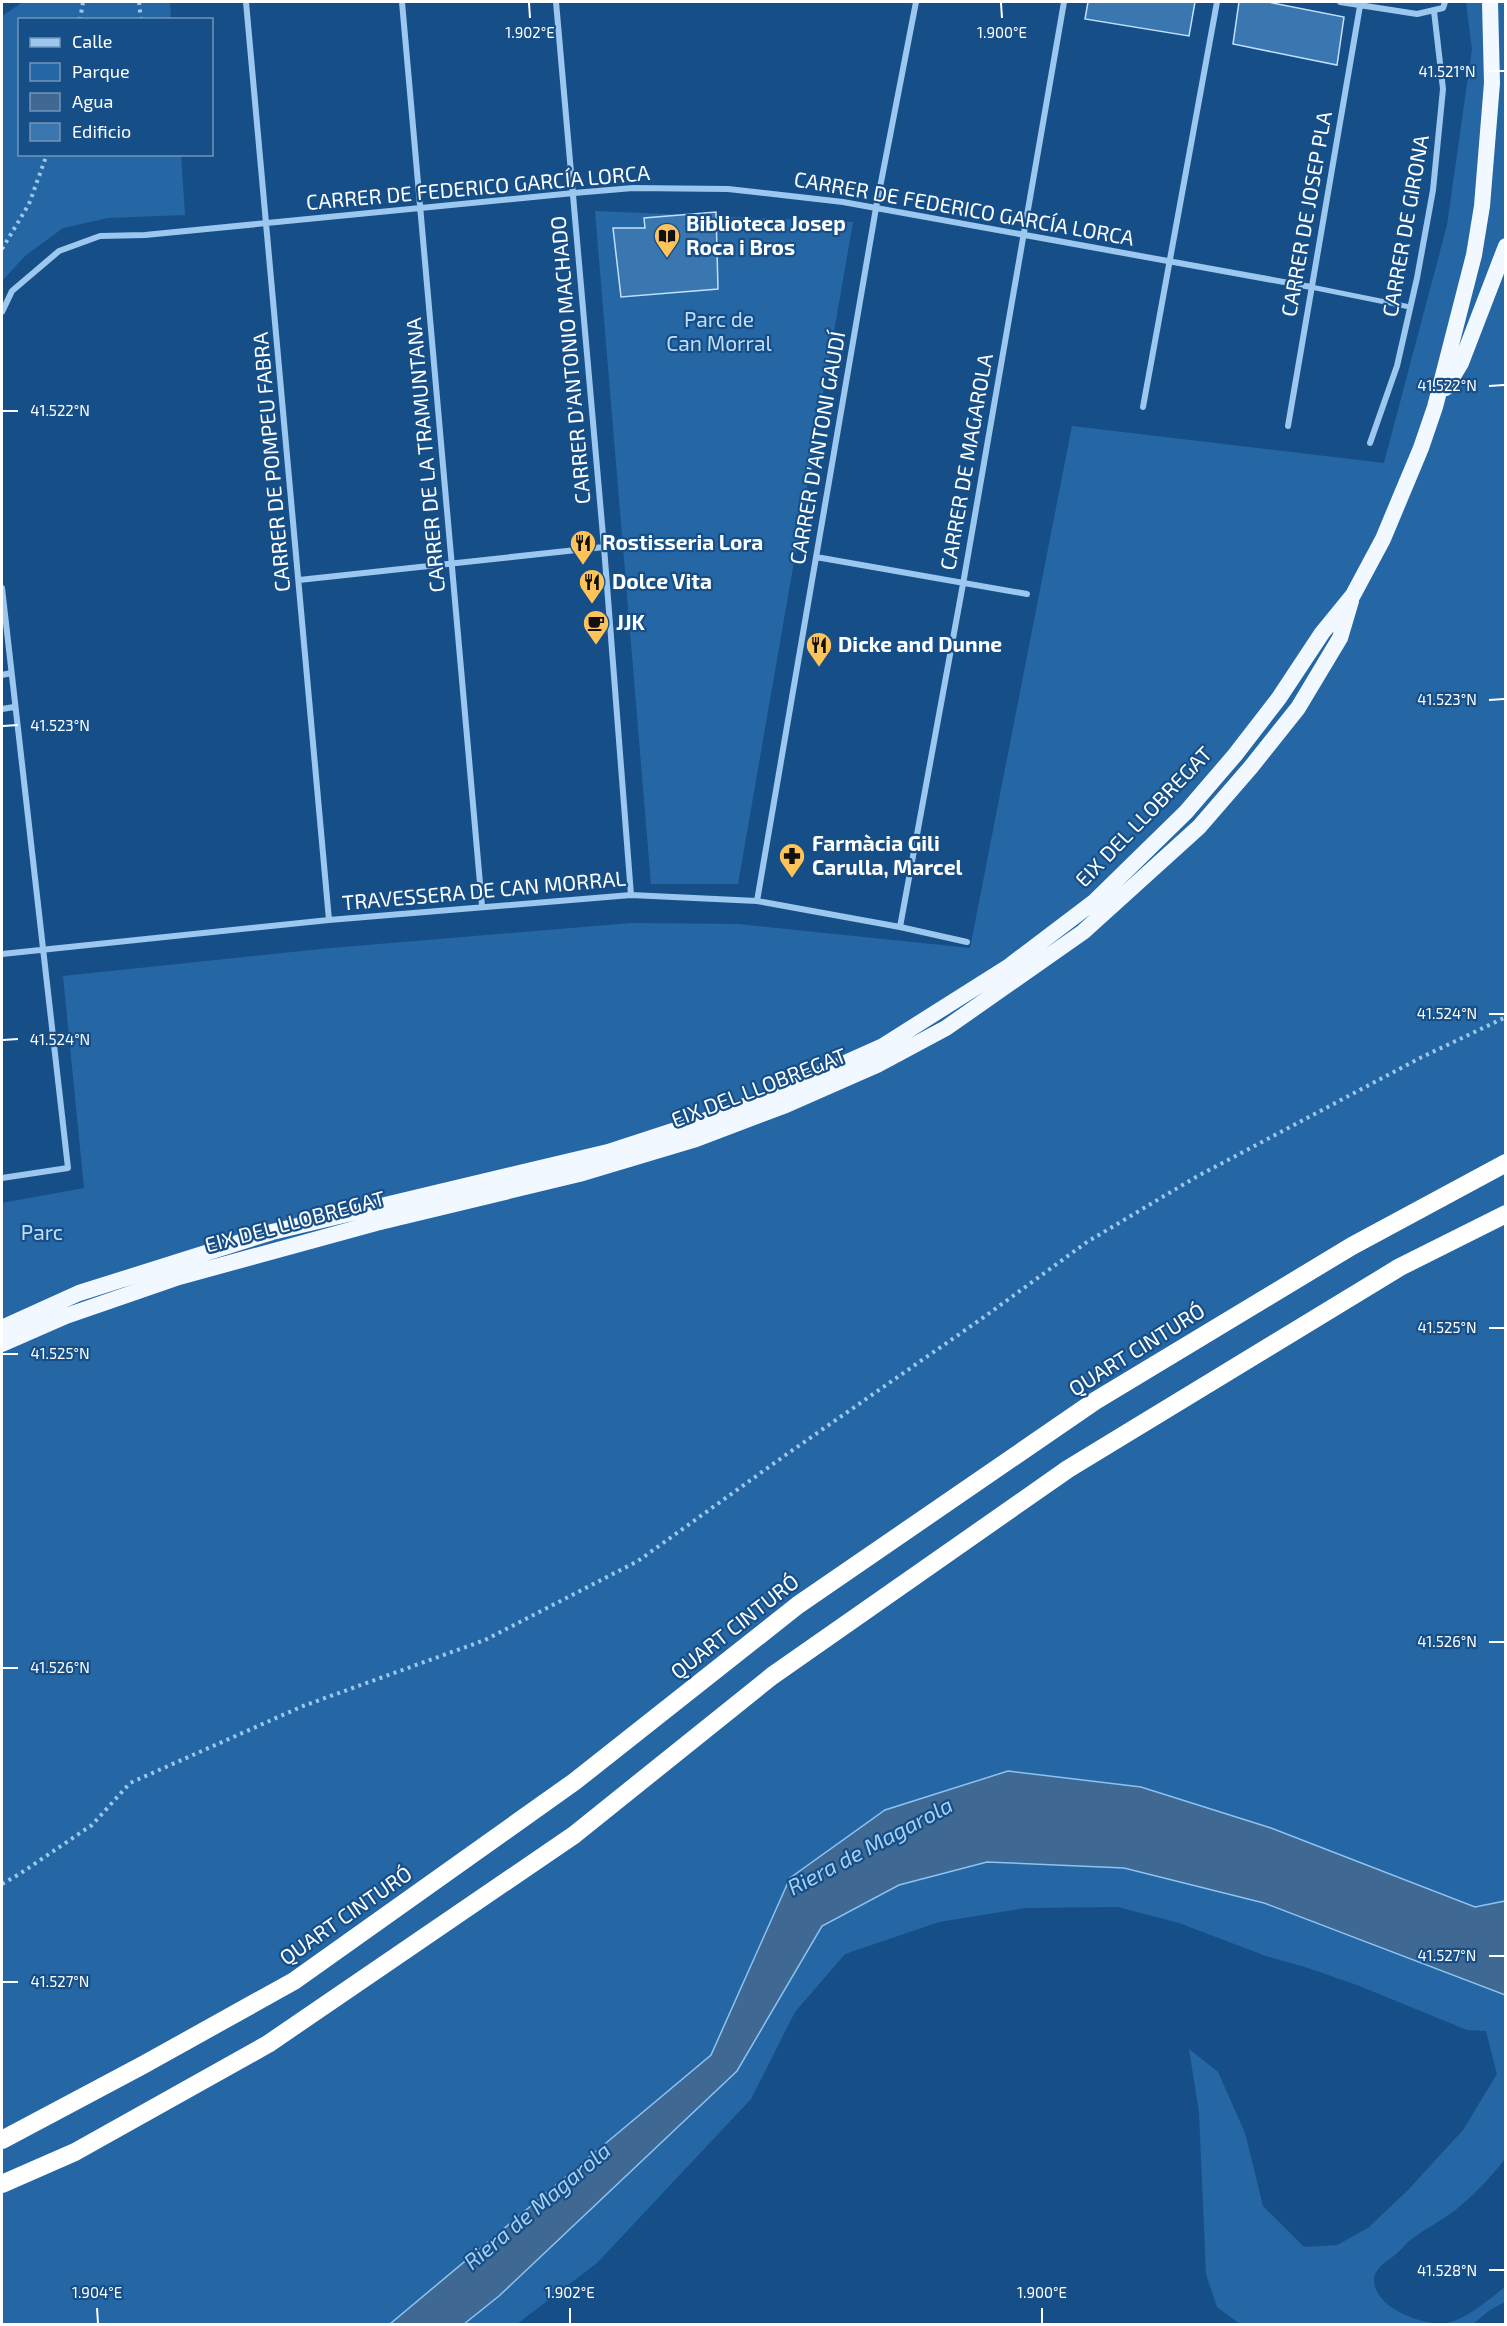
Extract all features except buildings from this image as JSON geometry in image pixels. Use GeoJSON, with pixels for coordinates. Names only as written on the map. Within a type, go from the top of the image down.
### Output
{"type":"FeatureCollection","features":[{"type":"Feature","properties":{"kind":"highway","name":"EIX DEL LLOBREGAT"},"geometry":{"type":"LineString","coordinates":[[2,1328],[79,1293],[272,1232],[608,1152],[769,1097],[883,1046],[1008,967],[1095,901],[1186,812],[1217,776],[1279,698],[1322,633],[1353,595],[1383,539],[1421,448],[1435,407],[1468,277],[1482,206],[1492,83],[1490,2]]}},
{"type":"Feature","properties":{"kind":"highway"},"geometry":{"type":"LineString","coordinates":[[1435,407],[1461,363],[1506,246]]}},
{"type":"Feature","properties":{"kind":"highway","name":"EIX DEL LLOBREGAT"},"geometry":{"type":"LineString","coordinates":[[2,1344],[66,1316],[178,1277],[376,1223],[579,1174],[696,1139],[786,1105],[867,1070],[946,1028],[1083,932],[1199,827],[1298,708],[1340,639],[1353,595]]}},
{"type":"Feature","properties":{"kind":"highway","name":"QUART CINTURÓ"},"geometry":{"type":"LineString","coordinates":[[2,2140],[143,2066],[294,1981],[574,1782],[798,1605],[1086,1407],[1352,1246],[1506,1163]]}},
{"type":"Feature","properties":{"kind":"highway"},"geometry":{"type":"LineString","coordinates":[[2,2184],[75,2152],[268,2044],[574,1835],[772,1676],[1068,1469],[1400,1267],[1506,1214]]}},
{"type":"Feature","properties":{"kind":"street","name":"CARRER DE POMPEU FABRA"},"geometry":{"type":"LineString","coordinates":[[246,2],[329,920]]}},
{"type":"Feature","properties":{"kind":"street","name":"CARRER DE LA TRAMUNTANA"},"geometry":{"type":"LineString","coordinates":[[402,2],[482,906]]}},
{"type":"Feature","properties":{"kind":"street","name":"CARRER D'ANTONIO MACHADO"},"geometry":{"type":"LineString","coordinates":[[556,2],[604,547],[631,895]]}},
{"type":"Feature","properties":{"kind":"street","name":"CARRER D'ANTONI GAUDÍ"},"geometry":{"type":"LineString","coordinates":[[757,901],[876,208],[916,2]]}},
{"type":"Feature","properties":{"kind":"street","name":"CARRER DE MAGAROLA"},"geometry":{"type":"LineString","coordinates":[[900,927],[963,584],[1064,2]]}},
{"type":"Feature","properties":{"kind":"street"},"geometry":{"type":"LineString","coordinates":[[1143,407],[1217,2]]}},
{"type":"Feature","properties":{"kind":"street"},"geometry":{"type":"LineString","coordinates":[[1340,2],[1417,15],[1443,8],[1445,2]]}},
{"type":"Feature","properties":{"kind":"street","name":"CARRER DE JOSEP PLA"},"geometry":{"type":"LineString","coordinates":[[1288,426],[1360,6]]}},
{"type":"Feature","properties":{"kind":"street","name":"CARRER DE GIRONA"},"geometry":{"type":"LineString","coordinates":[[1370,443],[1397,366],[1433,189],[1443,89],[1434,11]]}},
{"type":"Feature","properties":{"kind":"street","name":"CARRER DE FEDERICO GARCÍA LORCA"},"geometry":{"type":"LineString","coordinates":[[2,312],[12,291],[59,250],[100,236],[146,235],[633,188],[728,189],[843,202],[1311,286],[1410,307]]}},
{"type":"Feature","properties":{"kind":"street"},"geometry":{"type":"LineString","coordinates":[[299,580],[604,547]]}},
{"type":"Feature","properties":{"kind":"street"},"geometry":{"type":"LineString","coordinates":[[816,557],[1027,594]]}},
{"type":"Feature","properties":{"kind":"street"},"geometry":{"type":"LineString","coordinates":[[2,588],[68,1168],[2,1178]]}},
{"type":"Feature","properties":{"kind":"street"},"geometry":{"type":"LineString","coordinates":[[2,675],[11,673]]}},
{"type":"Feature","properties":{"kind":"street"},"geometry":{"type":"LineString","coordinates":[[2,709],[14,708]]}},
{"type":"Feature","properties":{"kind":"street","name":"TRAVESSERA DE CAN MORRAL"},"geometry":{"type":"LineString","coordinates":[[2,954],[329,920],[631,895],[757,901],[900,927],[967,942]]}},
{"type":"Feature","properties":{"kind":"path"},"geometry":{"type":"LineString","coordinates":[[80,18],[83,2]]}},
{"type":"Feature","properties":{"kind":"path"},"geometry":{"type":"LineString","coordinates":[[139,2],[141,18]]}},
{"type":"Feature","properties":{"kind":"path"},"geometry":{"type":"LineString","coordinates":[[2,249],[28,204],[46,156]]}},
{"type":"Feature","properties":{"kind":"path"},"geometry":{"type":"LineString","coordinates":[[2,1884],[92,1825],[130,1783],[303,1706],[485,1640],[638,1561],[1087,1242],[1196,1177],[1420,1058],[1506,1017]]}},
{"type":"Feature","properties":{"kind":"green space"},"geometry":{"type":"Polygon","coordinates":[[[23,2],[170,2],[171,18],[18,18],[18,156],[181,156],[185,215],[108,218],[63,228],[25,256],[2,281],[2,16],[23,2]]]}},
{"type":"Feature","properties":{"kind":"green space","name":"Parc"},"geometry":{"type":"Polygon","coordinates":[[[1466,2],[1505,2],[1505,1901],[1475,1907],[1271,1828],[1141,1787],[1008,1771],[885,1810],[790,1878],[711,2055],[390,2324],[2,2324],[2,1203],[84,1188],[63,976],[331,948],[631,923],[738,924],[970,948],[1072,426],[1384,463],[1447,225],[1472,49],[1466,2]]]}},
{"type":"Feature","properties":{"kind":"green space","name":"Parc de Can Morral"},"geometry":{"type":"Polygon","coordinates":[[[595,211],[853,222],[738,884],[651,884],[595,211]]]}},
{"type":"Feature","properties":{"kind":"green space"},"geometry":{"type":"Polygon","coordinates":[[[987,1862],[1124,1868],[1264,1903],[1505,1995],[1505,2159],[1461,2205],[1413,2238],[1381,2266],[1374,2277],[1374,2282],[1377,2292],[1392,2308],[1426,2322],[1455,2321],[1478,2308],[1505,2287],[1505,2302],[1490,2310],[1473,2324],[1240,2324],[1217,2307],[1206,2274],[1199,2112],[1189,2049],[1218,2072],[1245,2133],[1263,2206],[1304,2247],[1337,2245],[1368,2228],[1408,2190],[1463,2130],[1497,2074],[1486,2031],[1467,2030],[1357,1985],[1266,1956],[1179,1923],[1118,1907],[1025,1908],[939,1922],[845,1954],[795,2012],[751,2099],[597,2263],[517,2324],[464,2324],[499,2296],[737,2071],[822,1926],[899,1885],[987,1862]]]}},
{"type":"Feature","properties":{"kind":"water","name":"Riera de Magarola"},"geometry":{"type":"Polygon","coordinates":[[[1008,1771],[1141,1787],[1271,1828],[1475,1907],[1505,1901],[1505,1995],[1264,1903],[1124,1868],[987,1862],[899,1885],[822,1926],[737,2071],[499,2296],[464,2324],[390,2324],[711,2055],[790,1878],[885,1810],[1008,1771]]]}},
{"type":"Feature","properties":{"kind":"place","name":"Biblioteca Josep Roca i Bros"},"geometry":{"type":"Point","coordinates":[667,259]}},
{"type":"Feature","properties":{"kind":"place","name":"Rostisseria Lora"},"geometry":{"type":"Point","coordinates":[583,566]}},
{"type":"Feature","properties":{"kind":"place","name":"Dolce Vita"},"geometry":{"type":"Point","coordinates":[592,605]}},
{"type":"Feature","properties":{"kind":"place","name":"JJK"},"geometry":{"type":"Point","coordinates":[596,646]}},
{"type":"Feature","properties":{"kind":"place","name":"Dicke and Dunne"},"geometry":{"type":"Point","coordinates":[819,668]}},
{"type":"Feature","properties":{"kind":"place","name":"Farmàcia Gili Carulla, Marcel"},"geometry":{"type":"Point","coordinates":[792,879]}}]}
